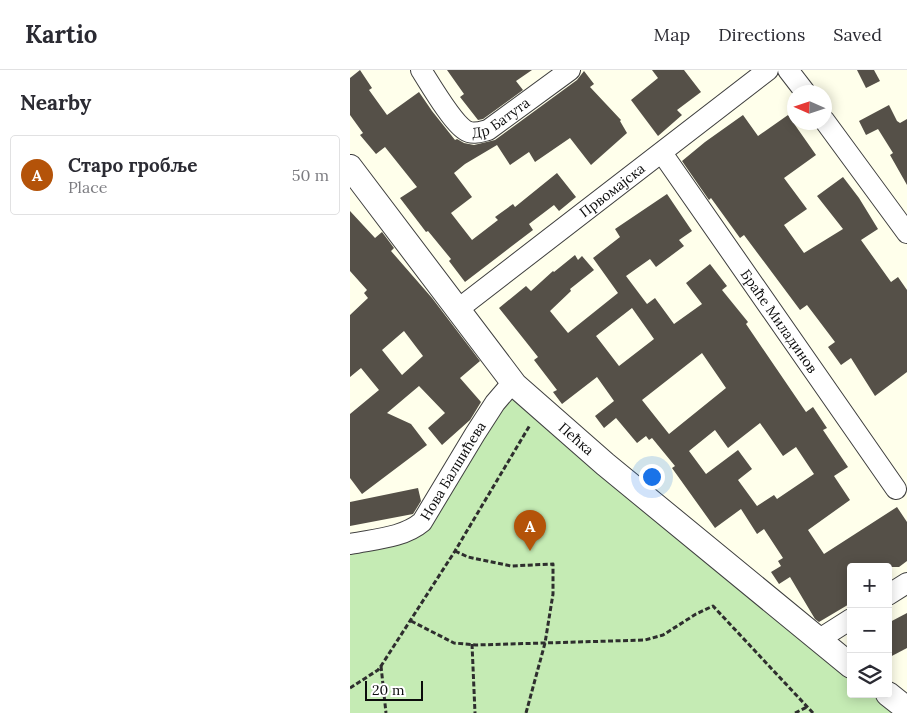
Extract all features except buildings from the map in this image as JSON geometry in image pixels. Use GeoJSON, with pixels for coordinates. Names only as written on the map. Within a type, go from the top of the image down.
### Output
{"type":"FeatureCollection","features":[{"type":"Feature","properties":{"kind":"street","name":"Др Батута"},"geometry":{"type":"LineString","coordinates":[[421,70],[457,123],[466,131],[477,133],[488,130],[570,70]]}},
{"type":"Feature","properties":{"kind":"street","name":"Првомајска"},"geometry":{"type":"LineString","coordinates":[[457,310],[768,70]]}},
{"type":"Feature","properties":{"kind":"street"},"geometry":{"type":"LineString","coordinates":[[788,70],[800,85]]}},
{"type":"Feature","properties":{"kind":"street"},"geometry":{"type":"LineString","coordinates":[[831,130],[907,233]]}},
{"type":"Feature","properties":{"kind":"street","name":"Браће Миладинов"},"geometry":{"type":"LineString","coordinates":[[662,153],[896,488]]}},
{"type":"Feature","properties":{"kind":"street","name":"Пећка"},"geometry":{"type":"LineString","coordinates":[[350,167],[513,382],[605,464],[847,663]]}},
{"type":"Feature","properties":{"kind":"street","name":"Нова Балшићева"},"geometry":{"type":"LineString","coordinates":[[350,544],[398,534],[416,527],[422,522],[495,403],[513,382]]}},
{"type":"Feature","properties":{"kind":"street"},"geometry":{"type":"LineString","coordinates":[[892,592],[907,583]]}},
{"type":"Feature","properties":{"kind":"street"},"geometry":{"type":"LineString","coordinates":[[818,640],[847,622]]}},
{"type":"Feature","properties":{"kind":"street"},"geometry":{"type":"LineString","coordinates":[[892,697],[907,709]]}},
{"type":"Feature","properties":{"kind":"path"},"geometry":{"type":"LineString","coordinates":[[350,688],[378,670],[381,666],[455,551],[540,407]]}},
{"type":"Feature","properties":{"kind":"path"},"geometry":{"type":"LineString","coordinates":[[455,551],[511,566],[553,564],[553,594],[545,643],[526,713]]}},
{"type":"Feature","properties":{"kind":"path"},"geometry":{"type":"LineString","coordinates":[[411,620],[454,643],[645,640],[663,635],[696,614],[713,606],[813,713]]}},
{"type":"Feature","properties":{"kind":"path"},"geometry":{"type":"LineString","coordinates":[[472,644],[475,713]]}},
{"type":"Feature","properties":{"kind":"path"},"geometry":{"type":"LineString","coordinates":[[381,666],[386,713]]}},
{"type":"Feature","properties":{"kind":"path"},"geometry":{"type":"LineString","coordinates":[[795,713],[807,707]]}},
{"type":"Feature","properties":{"kind":"green space"},"geometry":{"type":"Polygon","coordinates":[[[515,385],[847,661],[847,698],[892,698],[907,713],[350,713],[350,542],[436,519],[515,385]]]}},
{"type":"Feature","properties":{"kind":"place","name":"Старо гробље"},"geometry":{"type":"Point","coordinates":[530,551]}}]}
